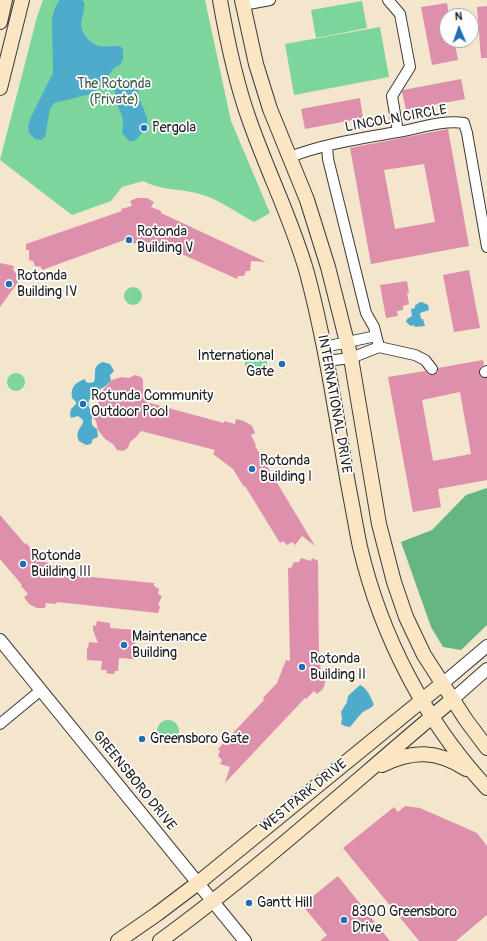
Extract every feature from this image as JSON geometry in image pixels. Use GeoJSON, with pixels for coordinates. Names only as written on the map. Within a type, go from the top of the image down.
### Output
{"type":"FeatureCollection","features":[{"type":"Feature","properties":{"kind":"main road"},"geometry":{"type":"LineString","coordinates":[[0,22],[5,0]]}},
{"type":"Feature","properties":{"kind":"main road"},"geometry":{"type":"LineString","coordinates":[[0,88],[22,0]]}},
{"type":"Feature","properties":{"kind":"main road","name":"INTERNATIONAL DRIVE"},"geometry":{"type":"LineString","coordinates":[[220,0],[227,42],[248,117],[279,193],[306,271],[324,347],[356,526],[365,566],[376,603],[391,640],[421,700],[459,756],[487,788]]}},
{"type":"Feature","properties":{"kind":"main road","name":"INTERNATIONAL DRIVE"},"geometry":{"type":"LineString","coordinates":[[243,2],[262,84],[276,127],[290,157],[320,236],[351,358],[375,499],[388,562],[401,602],[414,635],[424,655],[442,684],[487,748]]}},
{"type":"Feature","properties":{"kind":"main road","name":"WESTPARK DRIVE"},"geometry":{"type":"LineString","coordinates":[[118,941],[198,883],[442,684]]}},
{"type":"Feature","properties":{"kind":"main road","name":"WESTPARK DRIVE"},"geometry":{"type":"LineString","coordinates":[[160,941],[304,826],[453,699]]}},
{"type":"Feature","properties":{"kind":"main road"},"geometry":{"type":"LineString","coordinates":[[366,773],[402,756],[424,754],[447,759],[473,773]]}},
{"type":"Feature","properties":{"kind":"street"},"geometry":{"type":"LineString","coordinates":[[243,2],[270,0]]}},
{"type":"Feature","properties":{"kind":"street"},"geometry":{"type":"LineString","coordinates":[[388,0],[400,14],[410,67],[392,96],[398,132]]}},
{"type":"Feature","properties":{"kind":"street","name":"LINCOLN CIRCLE"},"geometry":{"type":"LineString","coordinates":[[290,157],[302,152],[327,146],[398,132],[453,122],[464,123],[487,247]]}},
{"type":"Feature","properties":{"kind":"street"},"geometry":{"type":"LineString","coordinates":[[327,146],[328,159],[366,313],[374,327],[379,347]]}},
{"type":"Feature","properties":{"kind":"street"},"geometry":{"type":"LineString","coordinates":[[324,347],[376,336]]}},
{"type":"Feature","properties":{"kind":"street"},"geometry":{"type":"LineString","coordinates":[[326,361],[351,358],[379,347],[415,355],[425,360],[432,369]]}},
{"type":"Feature","properties":{"kind":"street","name":"GREENSBORO DRIVE"},"geometry":{"type":"LineString","coordinates":[[0,640],[245,941]]}},
{"type":"Feature","properties":{"kind":"street","name":"WESTPARK DRIVE"},"geometry":{"type":"LineString","coordinates":[[442,684],[487,646]]}},
{"type":"Feature","properties":{"kind":"street","name":"WESTPARK DRIVE"},"geometry":{"type":"LineString","coordinates":[[453,699],[487,669]]}},
{"type":"Feature","properties":{"kind":"street"},"geometry":{"type":"LineString","coordinates":[[0,724],[41,690]]}},
{"type":"Feature","properties":{"kind":"green space","name":"The Rotonda (Private)"},"geometry":{"type":"Polygon","coordinates":[[[43,0],[205,0],[231,121],[270,213],[254,222],[204,195],[189,191],[170,189],[143,181],[122,187],[111,201],[72,215],[0,160],[37,17],[43,0]]]}},
{"type":"Feature","properties":{"kind":"green space"},"geometry":{"type":"Polygon","coordinates":[[[362,1],[367,28],[316,38],[311,10],[362,1]]]}},
{"type":"Feature","properties":{"kind":"green space"},"geometry":{"type":"Polygon","coordinates":[[[380,27],[389,77],[294,95],[285,44],[380,27]]]}},
{"type":"Feature","properties":{"kind":"green space"},"geometry":{"type":"Polygon","coordinates":[[[129,287],[137,287],[142,292],[140,303],[137,305],[129,305],[124,300],[124,292],[129,287]]]}},
{"type":"Feature","properties":{"kind":"green space"},"geometry":{"type":"Polygon","coordinates":[[[256,353],[264,356],[267,364],[264,372],[256,375],[248,372],[245,364],[248,356],[256,353]]]}},
{"type":"Feature","properties":{"kind":"green space"},"geometry":{"type":"Polygon","coordinates":[[[16,373],[22,376],[25,382],[22,388],[16,391],[10,388],[7,382],[10,376],[16,373]]]}},
{"type":"Feature","properties":{"kind":"green space"},"geometry":{"type":"Polygon","coordinates":[[[487,488],[487,625],[461,650],[443,647],[431,627],[401,542],[432,530],[466,495],[487,488]]]}},
{"type":"Feature","properties":{"kind":"green space"},"geometry":{"type":"Polygon","coordinates":[[[168,720],[176,723],[179,731],[176,739],[168,742],[160,739],[157,731],[160,723],[168,720]]]}},
{"type":"Feature","properties":{"kind":"water"},"geometry":{"type":"Polygon","coordinates":[[[60,0],[81,0],[84,2],[81,24],[85,36],[97,45],[105,47],[120,46],[123,49],[123,59],[120,65],[115,67],[94,93],[54,103],[50,109],[45,137],[41,140],[35,139],[29,133],[28,126],[53,73],[52,20],[60,0]]]}},
{"type":"Feature","properties":{"kind":"water"},"geometry":{"type":"Polygon","coordinates":[[[134,82],[147,118],[147,124],[139,137],[134,141],[129,141],[122,133],[123,120],[116,101],[115,89],[122,85],[134,82]]]}},
{"type":"Feature","properties":{"kind":"water"},"geometry":{"type":"Polygon","coordinates":[[[422,302],[428,305],[429,310],[420,313],[421,319],[423,319],[425,326],[411,326],[406,322],[407,319],[412,316],[411,309],[415,308],[415,305],[418,303],[422,302]]]}},
{"type":"Feature","properties":{"kind":"water","name":"Rotunda Community Outdoor Pool"},"geometry":{"type":"Polygon","coordinates":[[[103,362],[110,364],[114,371],[110,375],[111,381],[105,387],[98,390],[89,400],[88,403],[92,415],[92,423],[97,429],[98,437],[93,439],[91,444],[86,445],[79,441],[77,436],[83,420],[78,416],[71,418],[71,409],[76,404],[72,398],[72,391],[76,383],[82,380],[85,379],[86,382],[89,383],[94,382],[95,370],[99,364],[103,362]]]}},
{"type":"Feature","properties":{"kind":"water"},"geometry":{"type":"Polygon","coordinates":[[[360,685],[368,692],[374,705],[362,713],[350,727],[345,726],[341,724],[341,712],[347,702],[348,696],[360,685]]]}},
{"type":"Feature","properties":{"kind":"building"},"geometry":{"type":"Polygon","coordinates":[[[447,3],[448,8],[439,8],[439,48],[456,48],[458,60],[432,65],[421,7],[447,3]]]}},
{"type":"Feature","properties":{"kind":"building"},"geometry":{"type":"Polygon","coordinates":[[[487,6],[487,58],[481,58],[479,8],[477,7],[487,6]]]}},
{"type":"Feature","properties":{"kind":"building"},"geometry":{"type":"Polygon","coordinates":[[[461,79],[465,99],[406,110],[402,92],[403,90],[461,79]]]}},
{"type":"Feature","properties":{"kind":"building"},"geometry":{"type":"Polygon","coordinates":[[[360,98],[363,118],[305,129],[301,109],[360,98]]]}},
{"type":"Feature","properties":{"kind":"building"},"geometry":{"type":"Polygon","coordinates":[[[448,129],[469,246],[371,264],[350,148],[448,129]],[[424,164],[384,170],[395,229],[435,222],[424,164]]]}},
{"type":"Feature","properties":{"kind":"building","name":"Rotonda Building V"},"geometry":{"type":"Polygon","coordinates":[[[137,198],[147,198],[154,202],[151,207],[161,211],[161,213],[266,262],[251,261],[250,271],[246,271],[244,276],[238,276],[237,279],[175,251],[155,244],[130,243],[130,238],[42,270],[41,267],[35,266],[33,261],[29,260],[29,250],[26,250],[26,244],[122,211],[121,209],[132,206],[130,201],[137,198]]]}},
{"type":"Feature","properties":{"kind":"building","name":"Rotonda Building IV"},"geometry":{"type":"Polygon","coordinates":[[[0,263],[14,266],[13,270],[17,274],[16,279],[19,281],[0,307],[0,263]]]}},
{"type":"Feature","properties":{"kind":"building"},"geometry":{"type":"Polygon","coordinates":[[[469,270],[480,328],[454,332],[443,275],[469,270]]]}},
{"type":"Feature","properties":{"kind":"building"},"geometry":{"type":"Polygon","coordinates":[[[407,281],[409,304],[403,306],[403,310],[397,311],[398,316],[386,318],[380,285],[407,281]]]}},
{"type":"Feature","properties":{"kind":"building"},"geometry":{"type":"Polygon","coordinates":[[[483,360],[484,365],[480,368],[479,372],[481,377],[487,378],[487,480],[438,489],[441,507],[413,512],[388,377],[425,371],[429,375],[433,375],[438,372],[438,368],[483,360]],[[460,392],[422,400],[433,461],[471,454],[460,392]]]}},
{"type":"Feature","properties":{"kind":"building","name":"Rotonda Building I"},"geometry":{"type":"Polygon","coordinates":[[[135,375],[141,377],[143,380],[146,402],[224,423],[224,421],[235,424],[236,419],[244,421],[252,426],[255,433],[251,435],[256,445],[255,446],[315,546],[302,536],[295,545],[292,542],[287,545],[283,541],[280,543],[245,486],[244,487],[233,469],[213,454],[215,450],[141,431],[130,442],[128,448],[123,451],[117,450],[113,444],[105,439],[98,430],[96,421],[93,417],[93,413],[97,410],[99,400],[98,393],[112,380],[122,377],[129,378],[135,375]]]}},
{"type":"Feature","properties":{"kind":"building","name":"Rotonda Building III"},"geometry":{"type":"Polygon","coordinates":[[[0,515],[40,559],[62,570],[60,574],[154,583],[154,586],[159,589],[158,594],[162,596],[158,605],[160,607],[158,613],[57,602],[56,604],[46,603],[45,608],[37,608],[29,604],[24,597],[28,594],[0,559],[0,515]]]}},
{"type":"Feature","properties":{"kind":"building","name":"Rotonda Building II"},"geometry":{"type":"Polygon","coordinates":[[[301,558],[311,561],[312,558],[318,561],[319,661],[321,673],[326,672],[326,680],[323,689],[317,694],[314,691],[306,699],[305,698],[225,783],[230,767],[220,764],[222,760],[218,756],[220,751],[218,749],[264,700],[263,698],[277,683],[286,660],[290,661],[288,568],[291,568],[294,562],[299,562],[301,558]]]}},
{"type":"Feature","properties":{"kind":"building"},"geometry":{"type":"Polygon","coordinates":[[[97,621],[110,623],[110,628],[136,630],[134,659],[119,658],[118,671],[115,671],[114,674],[106,673],[107,670],[101,670],[102,661],[87,660],[87,648],[89,642],[98,643],[93,630],[93,625],[96,626],[97,621]]]}},
{"type":"Feature","properties":{"kind":"building"},"geometry":{"type":"Polygon","coordinates":[[[405,806],[420,808],[477,833],[487,846],[487,915],[456,941],[419,941],[343,848],[394,807],[398,812],[405,806]]]}},
{"type":"Feature","properties":{"kind":"building","name":"8300 Greensboro Drive"},"geometry":{"type":"Polygon","coordinates":[[[338,876],[390,941],[320,941],[327,935],[302,905],[338,876]]]}},
{"type":"Feature","properties":{"kind":"place","name":"Pergola"},"geometry":{"type":"Point","coordinates":[144,128]}},
{"type":"Feature","properties":{"kind":"place","name":"Rotonda Building V"},"geometry":{"type":"Point","coordinates":[129,240]}},
{"type":"Feature","properties":{"kind":"place","name":"Rotonda Building IV"},"geometry":{"type":"Point","coordinates":[9,284]}},
{"type":"Feature","properties":{"kind":"place","name":"International Gate"},"geometry":{"type":"Point","coordinates":[282,364]}},
{"type":"Feature","properties":{"kind":"place","name":"Rotunda Community Outdoor Pool"},"geometry":{"type":"Point","coordinates":[83,404]}},
{"type":"Feature","properties":{"kind":"place","name":"Rotonda Building I"},"geometry":{"type":"Point","coordinates":[252,469]}},
{"type":"Feature","properties":{"kind":"place","name":"Rotonda Building III"},"geometry":{"type":"Point","coordinates":[23,564]}},
{"type":"Feature","properties":{"kind":"place","name":"Maintenance Building"},"geometry":{"type":"Point","coordinates":[124,645]}},
{"type":"Feature","properties":{"kind":"place","name":"Rotonda Building II"},"geometry":{"type":"Point","coordinates":[302,667]}},
{"type":"Feature","properties":{"kind":"place","name":"Greensboro Gate"},"geometry":{"type":"Point","coordinates":[142,739]}},
{"type":"Feature","properties":{"kind":"place","name":"Gantt Hill"},"geometry":{"type":"Point","coordinates":[249,903]}},
{"type":"Feature","properties":{"kind":"place","name":"8300 Greensboro Drive"},"geometry":{"type":"Point","coordinates":[344,920]}}]}
